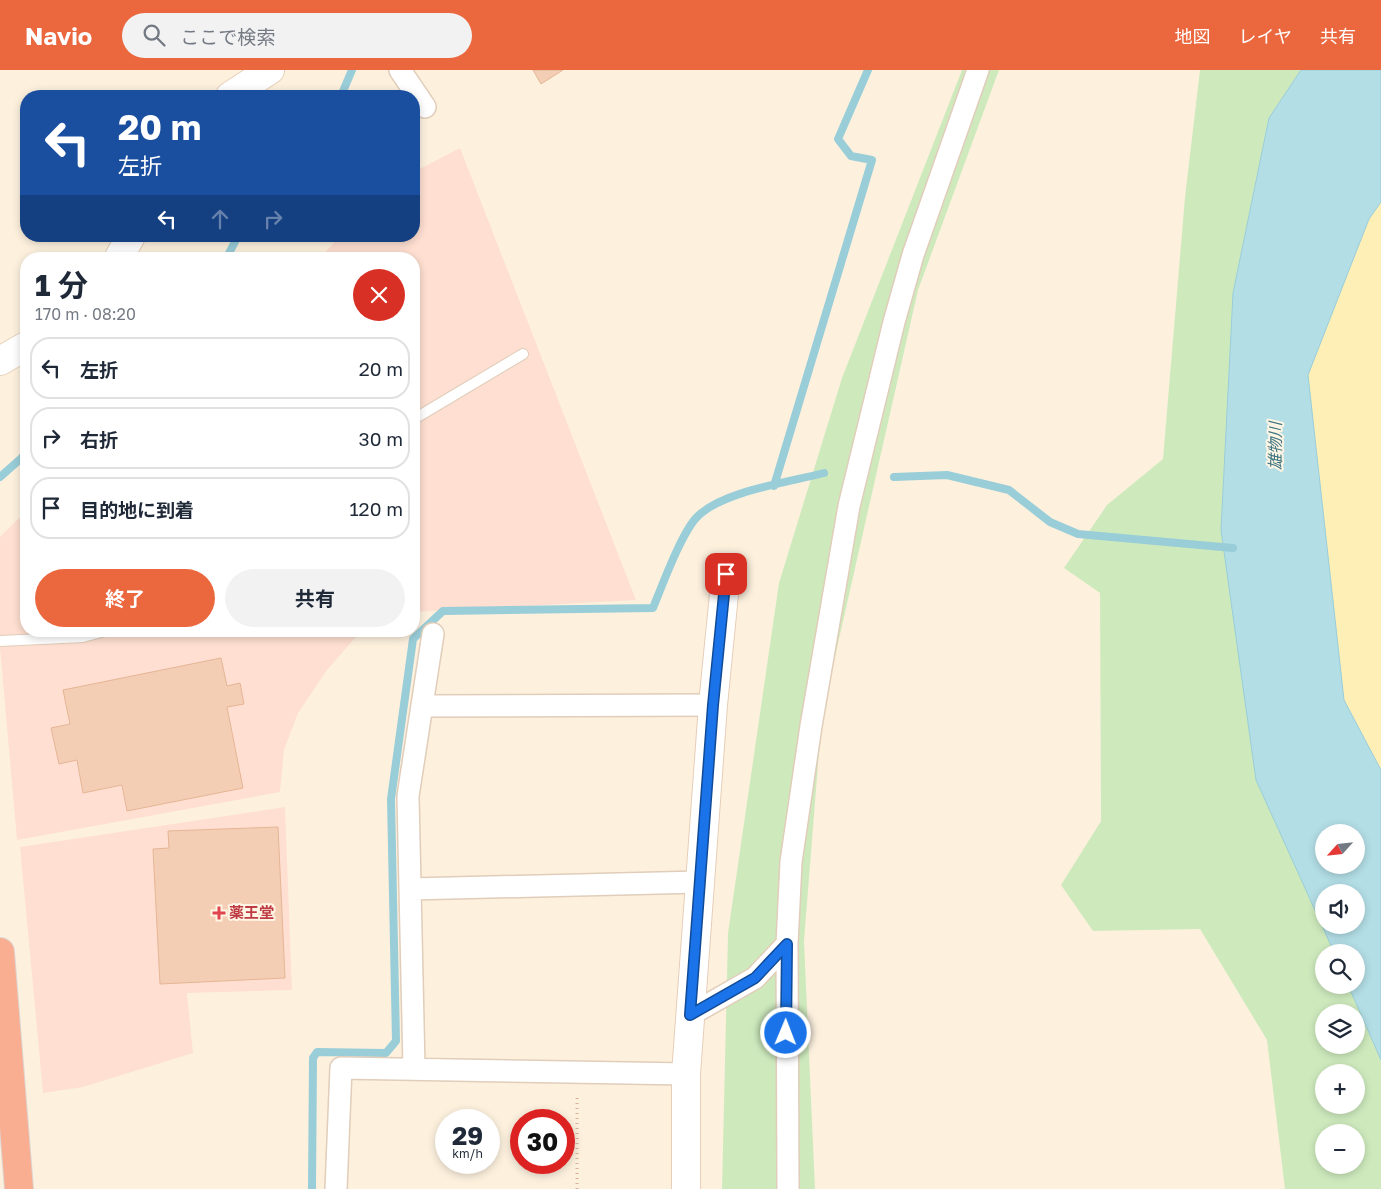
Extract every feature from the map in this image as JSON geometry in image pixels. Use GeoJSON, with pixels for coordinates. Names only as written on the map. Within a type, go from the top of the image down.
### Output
{"type":"FeatureCollection","features":[{"type":"Feature","properties":{"kind":"highway"},"geometry":{"type":"LineString","coordinates":[[0,952],[6,1108],[18,1189]]}},
{"type":"Feature","properties":{"kind":"street"},"geometry":{"type":"LineString","coordinates":[[239,90],[270,70]]}},
{"type":"Feature","properties":{"kind":"street"},"geometry":{"type":"LineString","coordinates":[[400,70],[413,90]]}},
{"type":"Feature","properties":{"kind":"street"},"geometry":{"type":"LineString","coordinates":[[788,1189],[787,944],[791,862],[811,726],[848,506],[894,322],[913,255],[978,70]]}},
{"type":"Feature","properties":{"kind":"street"},"geometry":{"type":"LineString","coordinates":[[420,101],[424,107]]}},
{"type":"Feature","properties":{"kind":"street"},"geometry":{"type":"LineString","coordinates":[[0,361],[20,349]]}},
{"type":"Feature","properties":{"kind":"street"},"geometry":{"type":"LineString","coordinates":[[686,1189],[686,1074],[713,705],[726,574]]}},
{"type":"Feature","properties":{"kind":"street"},"geometry":{"type":"LineString","coordinates":[[414,1068],[408,796],[433,634]]}},
{"type":"Feature","properties":{"kind":"street"},"geometry":{"type":"LineString","coordinates":[[423,706],[713,705]]}},
{"type":"Feature","properties":{"kind":"street"},"geometry":{"type":"LineString","coordinates":[[411,888],[699,882]]}},
{"type":"Feature","properties":{"kind":"street"},"geometry":{"type":"LineString","coordinates":[[690,1015],[755,978],[787,944]]}},
{"type":"Feature","properties":{"kind":"street"},"geometry":{"type":"LineString","coordinates":[[336,1189],[341,1068],[686,1074]]}},
{"type":"Feature","properties":{"kind":"lane"},"geometry":{"type":"LineString","coordinates":[[420,415],[523,354]]}},
{"type":"Feature","properties":{"kind":"lane"},"geometry":{"type":"LineString","coordinates":[[0,641],[83,637]]}},
{"type":"Feature","properties":{"kind":"path"},"geometry":{"type":"LineString","coordinates":[[577,1072],[577,1189]]}},
{"type":"Feature","properties":{"kind":"shaded area"},"geometry":{"type":"Polygon","coordinates":[[[460,148],[636,600],[420,612],[420,252],[325,252],[335,242],[420,242],[420,169],[460,148]]]}},
{"type":"Feature","properties":{"kind":"shaded area"},"geometry":{"type":"Polygon","coordinates":[[[20,517],[20,637],[356,637],[327,670],[298,713],[284,750],[280,792],[17,840],[0,648],[0,537],[20,517]]]}},
{"type":"Feature","properties":{"kind":"shaded area"},"geometry":{"type":"Polygon","coordinates":[[[285,807],[292,990],[187,993],[193,1053],[83,1087],[43,1093],[20,847],[285,807]]]}},
{"type":"Feature","properties":{"kind":"green space"},"geometry":{"type":"Polygon","coordinates":[[[962,70],[999,70],[918,290],[822,714],[804,941],[815,1189],[722,1189],[728,933],[779,583],[842,378],[962,70]]]}},
{"type":"Feature","properties":{"kind":"green space"},"geometry":{"type":"Polygon","coordinates":[[[1200,70],[1301,70],[1269,118],[1233,293],[1221,530],[1306,889],[1315,909],[1315,934],[1326,934],[1330,944],[1315,944],[1315,994],[1352,994],[1356,1004],[1315,1004],[1315,1054],[1365,1054],[1365,1024],[1381,1060],[1381,1189],[1285,1189],[1267,1040],[1200,929],[1093,931],[1061,885],[1101,821],[1100,593],[1064,568],[1107,505],[1163,459],[1185,197],[1200,70]]]}},
{"type":"Feature","properties":{"kind":"sand"},"geometry":{"type":"Polygon","coordinates":[[[1381,202],[1381,770],[1344,700],[1308,375],[1369,219],[1381,202]]]}},
{"type":"Feature","properties":{"kind":"water","name":"雄物川"},"geometry":{"type":"Polygon","coordinates":[[[1301,70],[1381,70],[1381,202],[1369,219],[1308,375],[1344,700],[1381,770],[1381,1060],[1365,1024],[1365,1004],[1356,1004],[1352,994],[1365,994],[1365,944],[1330,944],[1326,934],[1365,934],[1365,884],[1315,884],[1315,910],[1256,780],[1221,530],[1233,293],[1269,118],[1301,70]]]}},
{"type":"Feature","properties":{"kind":"building"},"geometry":{"type":"Polygon","coordinates":[[[533,70],[563,70],[541,84],[533,70]]]}},
{"type":"Feature","properties":{"kind":"building"},"geometry":{"type":"Polygon","coordinates":[[[221,658],[227,686],[240,683],[244,704],[227,707],[243,788],[127,811],[122,785],[83,793],[77,760],[59,764],[51,728],[70,724],[63,690],[221,658]]]}},
{"type":"Feature","properties":{"kind":"building","name":"薬王堂"},"geometry":{"type":"Polygon","coordinates":[[[278,827],[285,978],[160,984],[153,849],[169,848],[168,831],[278,827]]]}},
{"type":"Feature","properties":{"kind":"waterway"},"geometry":{"type":"LineString","coordinates":[[344,90],[352,70]]}},
{"type":"Feature","properties":{"kind":"waterway"},"geometry":{"type":"LineString","coordinates":[[774,486],[872,160],[851,156],[838,139],[868,70]]}},
{"type":"Feature","properties":{"kind":"waterway"},"geometry":{"type":"LineString","coordinates":[[230,252],[235,242]]}},
{"type":"Feature","properties":{"kind":"waterway"},"geometry":{"type":"LineString","coordinates":[[0,477],[20,459]]}},
{"type":"Feature","properties":{"kind":"waterway"},"geometry":{"type":"LineString","coordinates":[[420,632],[443,611],[653,608],[685,534],[698,516],[709,507],[758,488],[824,473]]}},
{"type":"Feature","properties":{"kind":"waterway"},"geometry":{"type":"LineString","coordinates":[[894,477],[947,475],[1009,490],[1050,522],[1078,534],[1233,548]]}},
{"type":"Feature","properties":{"kind":"waterway"},"geometry":{"type":"LineString","coordinates":[[312,1189],[313,1058],[317,1052],[386,1053],[396,1041],[391,799],[413,639],[415,637]]}},
{"type":"Feature","properties":{"kind":"place","name":"薬王堂"},"geometry":{"type":"Point","coordinates":[219,913]}},
{"type":"Feature","properties":{"kind":"route"},"geometry":{"type":"LineString","coordinates":[[726,574],[713,705],[690,1015],[755,978],[787,944],[786,1033]]}}]}
